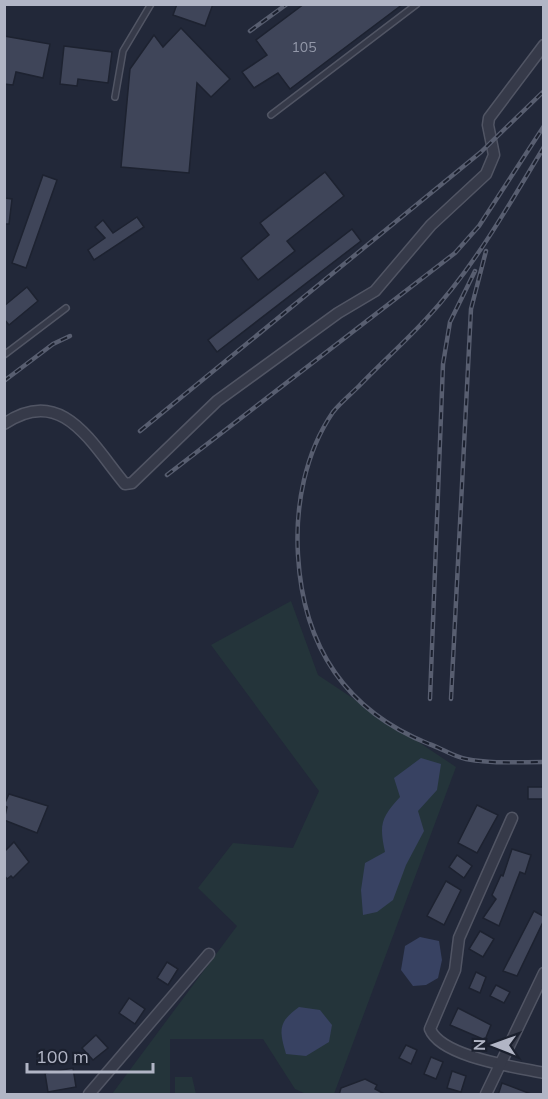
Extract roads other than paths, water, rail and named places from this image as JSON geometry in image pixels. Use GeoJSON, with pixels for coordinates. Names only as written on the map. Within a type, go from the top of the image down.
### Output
{"type":"FeatureCollection","features":[{"type":"Feature","properties":{"kind":"street"},"geometry":{"type":"LineString","coordinates":[[4,424],[29,411],[43,409],[57,411],[75,426],[125,484],[132,483],[217,401],[338,313],[375,291],[430,225],[486,174],[494,155],[488,125],[489,117],[543,45]]}},
{"type":"Feature","properties":{"kind":"street"},"geometry":{"type":"LineString","coordinates":[[512,818],[459,938],[455,970],[430,1029],[433,1036],[446,1046],[470,1056],[543,1073]]}},
{"type":"Feature","properties":{"kind":"street"},"geometry":{"type":"LineString","coordinates":[[89,1095],[209,954]]}},
{"type":"Feature","properties":{"kind":"street"},"geometry":{"type":"LineString","coordinates":[[486,1095],[543,973]]}},
{"type":"Feature","properties":{"kind":"lane"},"geometry":{"type":"LineString","coordinates":[[115,97],[123,51],[151,4]]}},
{"type":"Feature","properties":{"kind":"lane"},"geometry":{"type":"LineString","coordinates":[[272,116],[417,4]]}},
{"type":"Feature","properties":{"kind":"lane"},"geometry":{"type":"LineString","coordinates":[[4,355],[66,308]]}},
{"type":"Feature","properties":{"kind":"water"},"geometry":{"type":"Polygon","coordinates":[[[421,758],[441,764],[437,790],[418,811],[424,831],[406,865],[393,900],[377,912],[363,915],[361,890],[365,863],[385,852],[382,835],[383,822],[400,797],[394,778],[421,758]]]}},
{"type":"Feature","properties":{"kind":"water"},"geometry":{"type":"Polygon","coordinates":[[[420,937],[439,941],[442,960],[438,978],[426,985],[413,986],[401,970],[405,946],[420,937]]]}},
{"type":"Feature","properties":{"kind":"water"},"geometry":{"type":"Polygon","coordinates":[[[299,1007],[320,1010],[332,1025],[329,1042],[306,1056],[286,1054],[282,1039],[284,1022],[299,1007]]]}},
{"type":"Feature","properties":{"kind":"railway"},"geometry":{"type":"LineString","coordinates":[[250,31],[287,4]]}},
{"type":"Feature","properties":{"kind":"railway"},"geometry":{"type":"LineString","coordinates":[[140,431],[481,152],[544,91]]}},
{"type":"Feature","properties":{"kind":"railway"},"geometry":{"type":"LineString","coordinates":[[167,475],[455,253],[479,226],[544,126]]}},
{"type":"Feature","properties":{"kind":"railway"},"geometry":{"type":"LineString","coordinates":[[544,147],[490,236],[460,279],[410,336],[333,412],[323,428],[309,462],[300,499],[297,536],[302,588],[309,618],[319,645],[334,670],[352,693],[373,713],[399,730],[466,759],[486,762],[544,762]]}},
{"type":"Feature","properties":{"kind":"railway"},"geometry":{"type":"LineString","coordinates":[[451,699],[471,309],[486,251]]}},
{"type":"Feature","properties":{"kind":"railway"},"geometry":{"type":"LineString","coordinates":[[430,699],[443,364],[450,322],[475,271]]}},
{"type":"Feature","properties":{"kind":"railway"},"geometry":{"type":"LineString","coordinates":[[4,381],[53,344],[70,336]]}}]}
